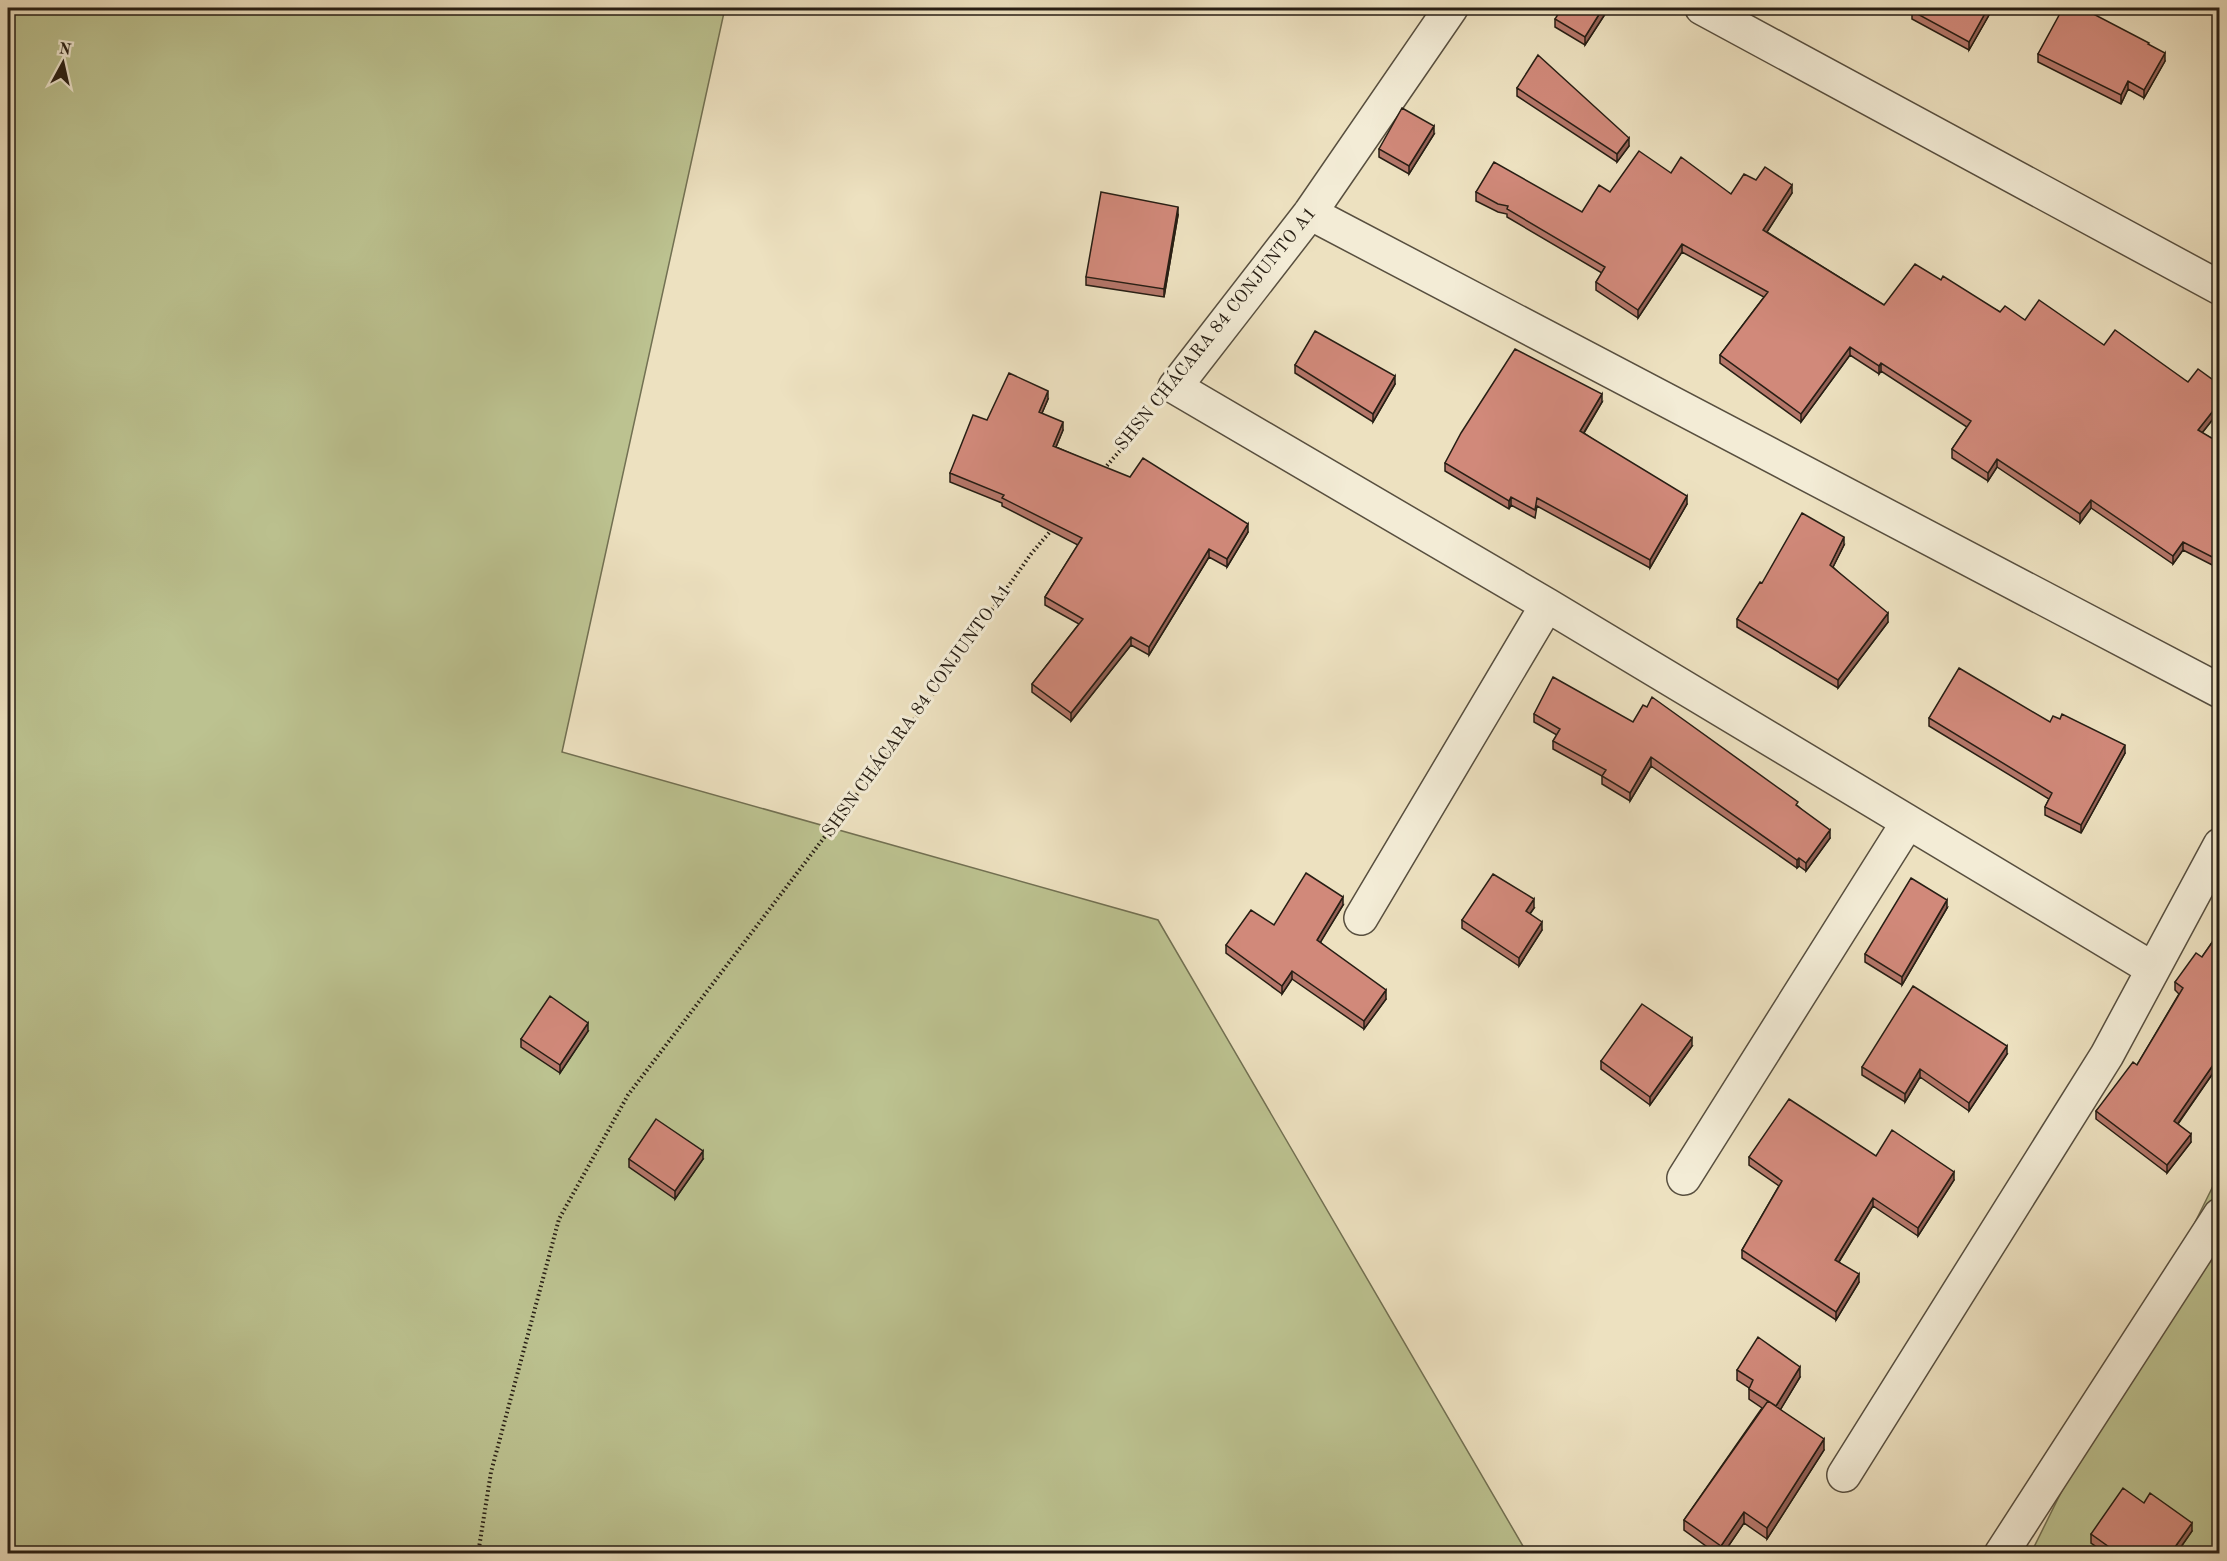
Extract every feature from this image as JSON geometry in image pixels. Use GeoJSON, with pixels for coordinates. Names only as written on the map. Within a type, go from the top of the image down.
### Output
{"type":"FeatureCollection","features":[{"type":"Feature","properties":{"kind":"street","name":"SHSN CHÁCARA 84 CONJUNTO A1"},"geometry":{"type":"LineString","coordinates":[[1175,387],[1310,213],[1451,8]]}},
{"type":"Feature","properties":{"kind":"street"},"geometry":{"type":"LineString","coordinates":[[1702,8],[2220,288]]}},
{"type":"Feature","properties":{"kind":"street"},"geometry":{"type":"LineString","coordinates":[[1310,213],[2220,691]]}},
{"type":"Feature","properties":{"kind":"street"},"geometry":{"type":"LineString","coordinates":[[1175,387],[1547,605],[2153,969]]}},
{"type":"Feature","properties":{"kind":"street"},"geometry":{"type":"LineString","coordinates":[[1361,918],[1547,605]]}},
{"type":"Feature","properties":{"kind":"street"},"geometry":{"type":"LineString","coordinates":[[1684,1178],[1908,822]]}},
{"type":"Feature","properties":{"kind":"street"},"geometry":{"type":"LineString","coordinates":[[1844,1475],[2107,1055],[2220,844]]}},
{"type":"Feature","properties":{"kind":"street"},"geometry":{"type":"LineString","coordinates":[[2001,1554],[2220,1215]]}},
{"type":"Feature","properties":{"kind":"path","name":"SHSN CHÁCARA 84 CONJUNTO A1"},"geometry":{"type":"LineString","coordinates":[[1099,475],[1175,387]]}},
{"type":"Feature","properties":{"kind":"path","name":"SHSN CHÁCARA 84 CONJUNTO A1"},"geometry":{"type":"LineString","coordinates":[[478,1554],[491,1472],[559,1219],[628,1095],[922,709],[1031,554],[1062,519]]}},
{"type":"Feature","properties":{"kind":"green space"},"geometry":{"type":"Polygon","coordinates":[[[8,8],[725,8],[562,752],[1158,920],[1527,1553],[8,1554],[8,8]]]}},
{"type":"Feature","properties":{"kind":"green space"},"geometry":{"type":"Polygon","coordinates":[[[2219,1174],[2219,1553],[2031,1553],[2219,1174]]]}},
{"type":"Feature","properties":{"kind":"building"},"geometry":{"type":"Polygon","coordinates":[[[1562,8],[1603,8],[1585,37],[1555,19],[1562,8]]]}},
{"type":"Feature","properties":{"kind":"building"},"geometry":{"type":"Polygon","coordinates":[[[1914,8],[1988,8],[1969,42],[1912,11],[1914,8]]]}},
{"type":"Feature","properties":{"kind":"building"},"geometry":{"type":"Polygon","coordinates":[[[2063,8],[2082,8],[2165,53],[2144,90],[2128,81],[2121,95],[2038,54],[2063,8]]]}},
{"type":"Feature","properties":{"kind":"building"},"geometry":{"type":"Polygon","coordinates":[[[1538,55],[1629,138],[1617,154],[1517,88],[1538,55]]]}},
{"type":"Feature","properties":{"kind":"building"},"geometry":{"type":"Polygon","coordinates":[[[1402,108],[1434,126],[1409,166],[1379,149],[1402,108]]]}},
{"type":"Feature","properties":{"kind":"building"},"geometry":{"type":"Polygon","coordinates":[[[1639,151],[1671,173],[1681,157],[1731,194],[1744,174],[1756,180],[1765,167],[1792,185],[1763,230],[1884,305],[1915,264],[1941,280],[1943,276],[2000,312],[2005,306],[2025,320],[2039,300],[2104,345],[2115,330],[2188,382],[2198,369],[2220,385],[2220,402],[2198,430],[2220,443],[2220,561],[2183,542],[2173,556],[2091,500],[2080,514],[1997,459],[1988,473],[1952,449],[1971,421],[1881,363],[1879,366],[1850,347],[1801,414],[1720,355],[1768,292],[1682,244],[1638,310],[1596,282],[1605,267],[1507,209],[1508,206],[1498,204],[1476,192],[1494,162],[1582,212],[1599,185],[1610,192],[1639,151]]]}},
{"type":"Feature","properties":{"kind":"building"},"geometry":{"type":"Polygon","coordinates":[[[1101,192],[1178,207],[1164,289],[1086,277],[1101,192]]]}},
{"type":"Feature","properties":{"kind":"building"},"geometry":{"type":"Polygon","coordinates":[[[1315,331],[1395,376],[1373,414],[1295,365],[1315,331]]]}},
{"type":"Feature","properties":{"kind":"building"},"geometry":{"type":"Polygon","coordinates":[[[1515,349],[1602,394],[1580,431],[1687,496],[1650,560],[1537,498],[1535,510],[1511,497],[1509,501],[1445,463],[1461,433],[1515,349]]]}},
{"type":"Feature","properties":{"kind":"building"},"geometry":{"type":"Polygon","coordinates":[[[1009,373],[1048,391],[1039,412],[1063,422],[1053,446],[1130,477],[1143,458],[1248,524],[1227,559],[1209,549],[1149,647],[1131,637],[1071,713],[1032,684],[1083,619],[1045,597],[1082,538],[1002,498],[1004,495],[950,473],[973,415],[987,420],[1009,373]]]}},
{"type":"Feature","properties":{"kind":"building"},"geometry":{"type":"Polygon","coordinates":[[[1802,513],[1844,537],[1830,565],[1888,613],[1838,680],[1737,619],[1760,582],[1762,583],[1802,513]]]}},
{"type":"Feature","properties":{"kind":"building"},"geometry":{"type":"Polygon","coordinates":[[[1959,668],[2050,722],[2053,716],[2060,719],[2062,714],[2125,745],[2081,825],[2045,807],[2052,793],[1929,718],[1959,668]]]}},
{"type":"Feature","properties":{"kind":"building"},"geometry":{"type":"Polygon","coordinates":[[[1553,677],[1633,722],[1643,705],[1647,707],[1652,697],[1798,802],[1796,805],[1830,830],[1806,863],[1799,858],[1797,860],[1651,757],[1630,793],[1602,776],[1606,770],[1553,741],[1560,729],[1534,714],[1553,677]]]}},
{"type":"Feature","properties":{"kind":"building"},"geometry":{"type":"Polygon","coordinates":[[[1306,873],[1343,897],[1317,940],[1386,990],[1364,1021],[1292,971],[1282,986],[1226,945],[1251,910],[1274,925],[1306,873]]]}},
{"type":"Feature","properties":{"kind":"building"},"geometry":{"type":"Polygon","coordinates":[[[1493,874],[1534,899],[1526,911],[1542,922],[1519,958],[1462,920],[1493,874]]]}},
{"type":"Feature","properties":{"kind":"building"},"geometry":{"type":"Polygon","coordinates":[[[1911,878],[1947,900],[1902,977],[1865,954],[1911,878]]]}},
{"type":"Feature","properties":{"kind":"building"},"geometry":{"type":"Polygon","coordinates":[[[2220,931],[2220,1055],[2174,1121],[2191,1134],[2167,1165],[2096,1111],[2133,1062],[2137,1065],[2183,988],[2175,982],[2196,953],[2202,957],[2220,931]]]}},
{"type":"Feature","properties":{"kind":"building"},"geometry":{"type":"Polygon","coordinates":[[[1913,986],[2007,1046],[1969,1103],[1920,1069],[1905,1094],[1862,1067],[1913,986]]]}},
{"type":"Feature","properties":{"kind":"building"},"geometry":{"type":"Polygon","coordinates":[[[550,996],[588,1023],[560,1065],[521,1039],[550,996]]]}},
{"type":"Feature","properties":{"kind":"building"},"geometry":{"type":"Polygon","coordinates":[[[1642,1004],[1692,1038],[1650,1097],[1601,1061],[1642,1004]]]}},
{"type":"Feature","properties":{"kind":"building"},"geometry":{"type":"Polygon","coordinates":[[[1789,1099],[1876,1156],[1892,1130],[1954,1172],[1918,1228],[1873,1198],[1835,1260],[1859,1274],[1836,1312],[1742,1250],[1782,1181],[1749,1157],[1789,1099]]]}},
{"type":"Feature","properties":{"kind":"building"},"geometry":{"type":"Polygon","coordinates":[[[656,1119],[703,1151],[675,1191],[629,1159],[656,1119]]]}},
{"type":"Feature","properties":{"kind":"building"},"geometry":{"type":"Polygon","coordinates":[[[2220,1249],[2220,1259],[2215,1256],[2220,1249]]]}},
{"type":"Feature","properties":{"kind":"building"},"geometry":{"type":"Polygon","coordinates":[[[1758,1337],[1800,1367],[1776,1406],[1749,1389],[1753,1380],[1737,1370],[1758,1337]]]}},
{"type":"Feature","properties":{"kind":"building"},"geometry":{"type":"Polygon","coordinates":[[[1768,1401],[1824,1439],[1767,1528],[1744,1512],[1721,1546],[1684,1520],[1768,1401]]]}},
{"type":"Feature","properties":{"kind":"building"},"geometry":{"type":"Polygon","coordinates":[[[2123,1488],[2144,1503],[2150,1493],[2192,1523],[2170,1554],[2119,1554],[2091,1534],[2123,1488]]]}}]}
